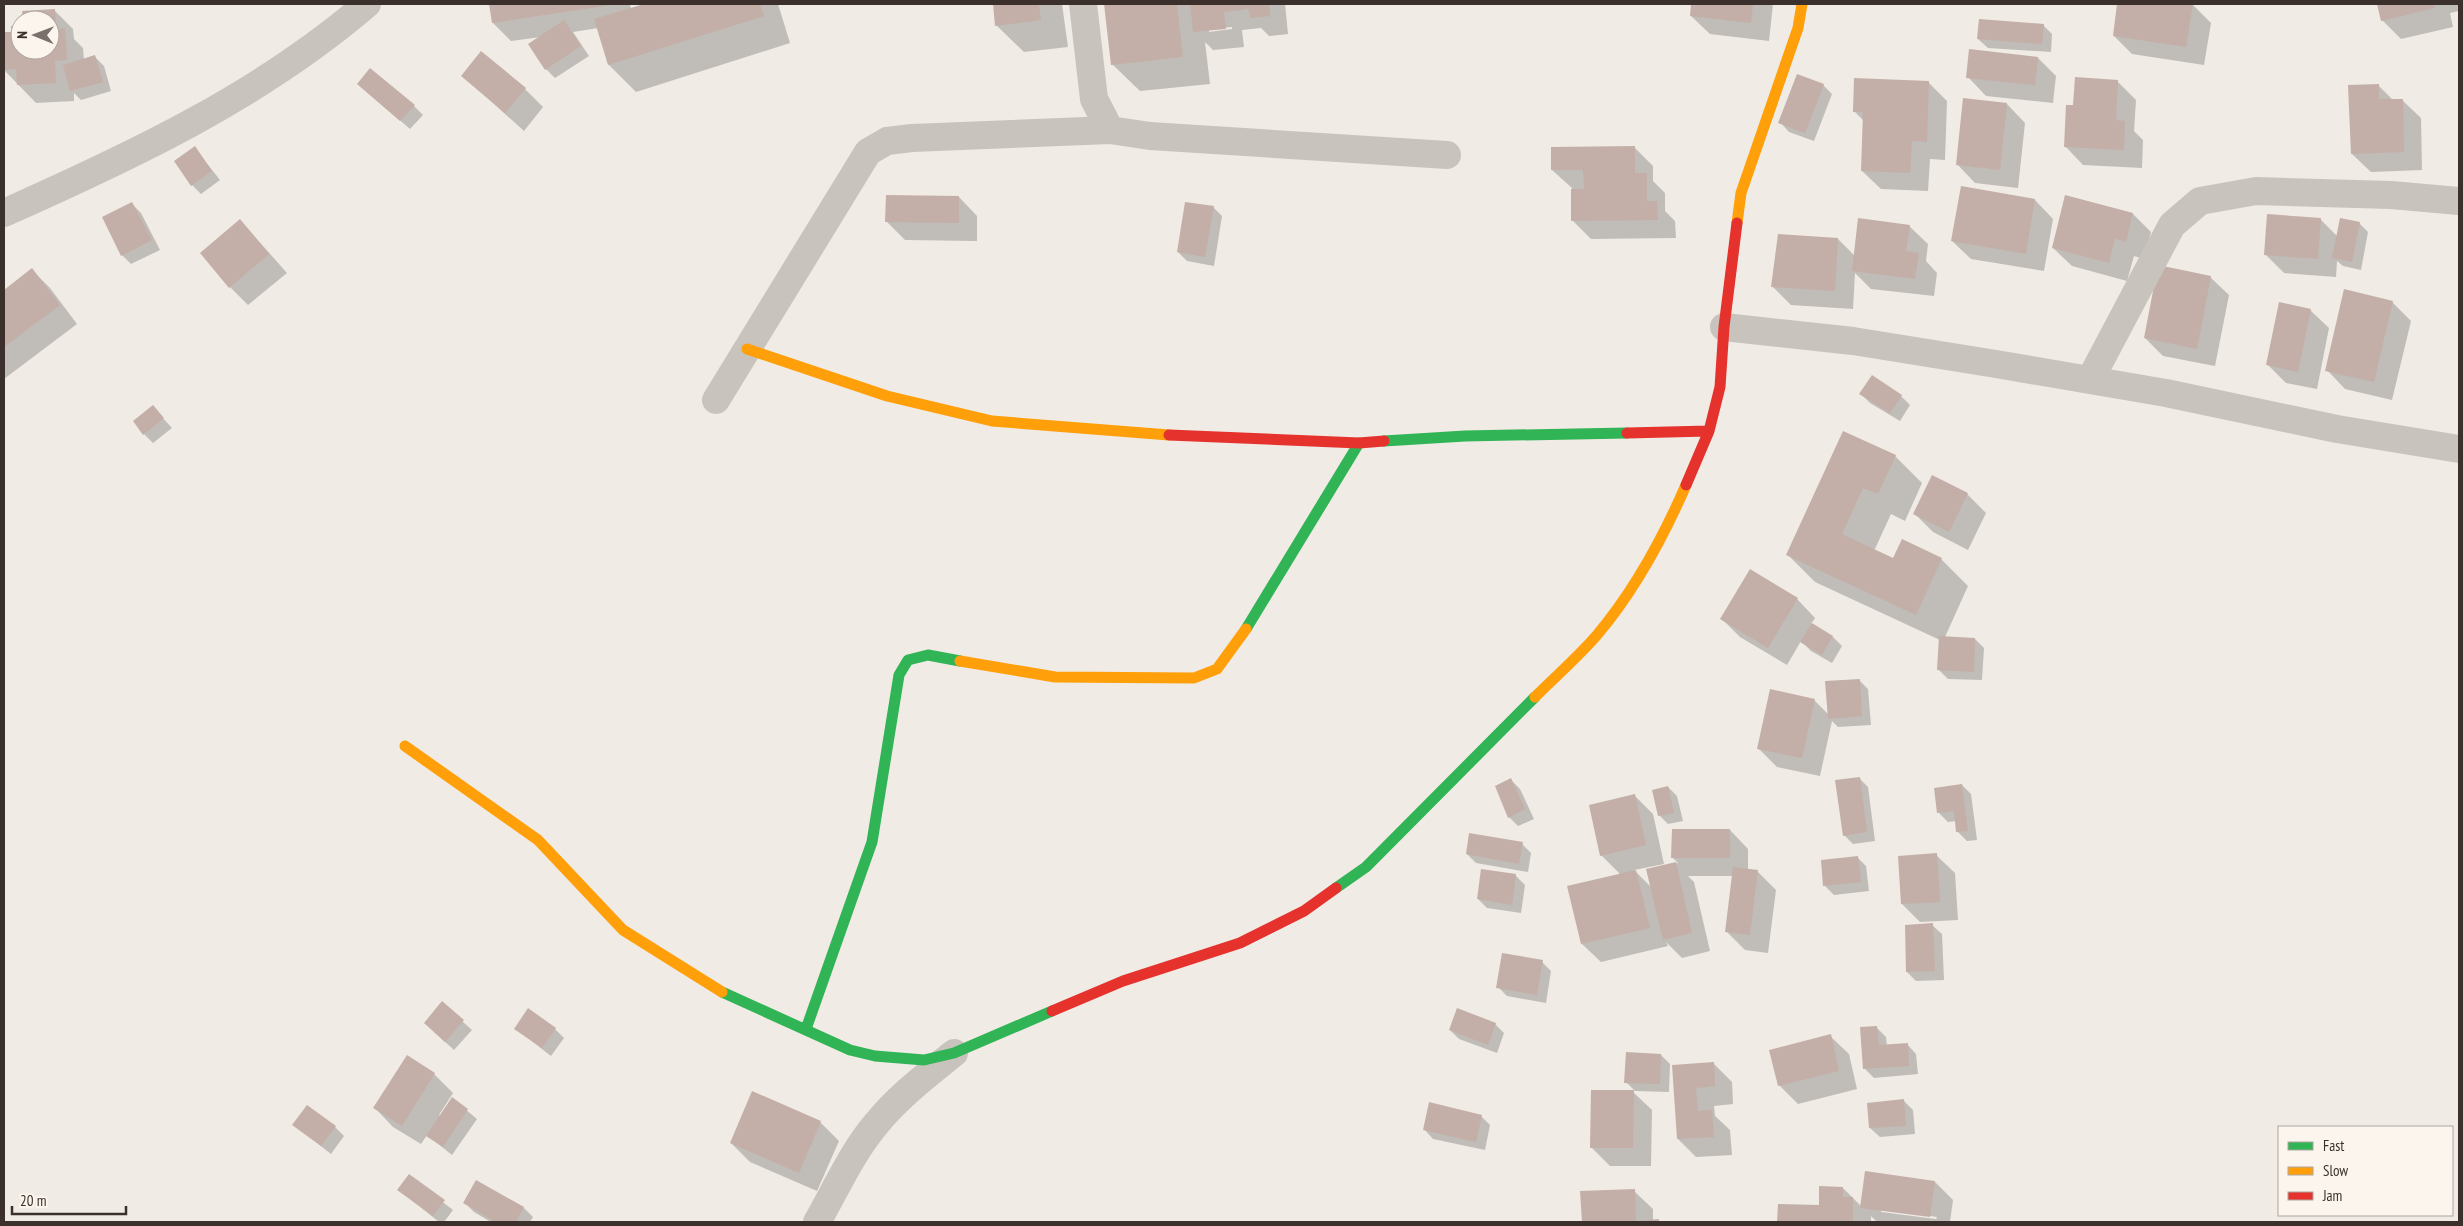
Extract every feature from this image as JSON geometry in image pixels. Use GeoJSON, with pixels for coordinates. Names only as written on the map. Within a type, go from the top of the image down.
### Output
{"type":"FeatureCollection","features":[{"type":"Feature","properties":{"kind":"street"},"geometry":{"type":"LineString","coordinates":[[4,213],[210,114],[244,94],[348,20],[367,4]]}},
{"type":"Feature","properties":{"kind":"street"},"geometry":{"type":"LineString","coordinates":[[1083,4],[1094,99],[1110,130]]}},
{"type":"Feature","properties":{"kind":"street"},"geometry":{"type":"LineString","coordinates":[[405,746],[538,840],[623,930],[716,989],[850,1050],[875,1056],[924,1060],[954,1053],[1123,981],[1240,943],[1304,911],[1366,867],[1597,635],[1634,585],[1665,533],[1709,431],[1720,387],[1724,327],[1741,194],[1798,28],[1802,4]]}},
{"type":"Feature","properties":{"kind":"street"},"geometry":{"type":"LineString","coordinates":[[716,400],[868,152],[887,141],[912,138],[1110,130],[1150,136],[1447,154]]}},
{"type":"Feature","properties":{"kind":"street"},"geometry":{"type":"LineString","coordinates":[[2090,380],[2172,225],[2200,202],[2256,191],[2391,195],[2459,201]]}},
{"type":"Feature","properties":{"kind":"street"},"geometry":{"type":"LineString","coordinates":[[1724,327],[1853,341],[2090,380],[2166,393],[2337,429],[2459,449]]}},
{"type":"Feature","properties":{"kind":"street"},"geometry":{"type":"LineString","coordinates":[[747,350],[887,396],[992,421],[1200,438],[1359,443],[1465,436],[1709,431]]}},
{"type":"Feature","properties":{"kind":"street"},"geometry":{"type":"LineString","coordinates":[[806,1029],[872,842],[899,675],[908,660],[928,655],[1055,677],[1194,678],[1217,669],[1233,650],[1279,578],[1359,443]]}},
{"type":"Feature","properties":{"kind":"street"},"geometry":{"type":"LineString","coordinates":[[817,1222],[857,1152],[876,1124],[903,1095],[954,1053]]}},
{"type":"Feature","properties":{"kind":"building"},"geometry":{"type":"Polygon","coordinates":[[[489,4],[611,4],[611,5],[492,23],[489,4]]]}},
{"type":"Feature","properties":{"kind":"building"},"geometry":{"type":"Polygon","coordinates":[[[644,4],[760,4],[764,16],[608,65],[594,19],[644,4]]]}},
{"type":"Feature","properties":{"kind":"building"},"geometry":{"type":"Polygon","coordinates":[[[993,4],[1039,4],[1041,20],[995,26],[993,4]]]}},
{"type":"Feature","properties":{"kind":"building"},"geometry":{"type":"Polygon","coordinates":[[[1104,4],[1177,4],[1183,57],[1111,65],[1104,4]]]}},
{"type":"Feature","properties":{"kind":"building"},"geometry":{"type":"Polygon","coordinates":[[[1190,4],[1269,4],[1270,16],[1250,18],[1249,9],[1224,12],[1226,29],[1193,32],[1190,4]]]}},
{"type":"Feature","properties":{"kind":"building"},"geometry":{"type":"Polygon","coordinates":[[[1691,4],[1753,4],[1751,23],[1690,16],[1691,4]]]}},
{"type":"Feature","properties":{"kind":"building"},"geometry":{"type":"Polygon","coordinates":[[[2117,4],[2193,4],[2186,47],[2113,36],[2117,4]]]}},
{"type":"Feature","properties":{"kind":"building"},"geometry":{"type":"Polygon","coordinates":[[[2377,4],[2434,4],[2435,8],[2381,21],[2377,4]]]}},
{"type":"Feature","properties":{"kind":"building"},"geometry":{"type":"Polygon","coordinates":[[[1979,19],[2044,24],[2042,44],[1977,39],[1979,19]]]}},
{"type":"Feature","properties":{"kind":"building"},"geometry":{"type":"Polygon","coordinates":[[[564,20],[581,46],[545,70],[528,44],[564,20]]]}},
{"type":"Feature","properties":{"kind":"building"},"geometry":{"type":"Polygon","coordinates":[[[65,28],[67,60],[55,61],[56,83],[17,85],[16,69],[4,70],[4,32],[10,32],[10,60],[60,60],[60,29],[65,28]]]}},
{"type":"Feature","properties":{"kind":"building"},"geometry":{"type":"Polygon","coordinates":[[[1969,49],[2038,57],[2035,85],[1966,78],[1969,49]]]}},
{"type":"Feature","properties":{"kind":"building"},"geometry":{"type":"Polygon","coordinates":[[[481,51],[526,88],[505,113],[461,76],[481,51]]]}},
{"type":"Feature","properties":{"kind":"building"},"geometry":{"type":"Polygon","coordinates":[[[95,55],[103,82],[70,91],[63,65],[95,55]]]}},
{"type":"Feature","properties":{"kind":"building"},"geometry":{"type":"Polygon","coordinates":[[[370,68],[415,105],[400,121],[357,84],[370,68]]]}},
{"type":"Feature","properties":{"kind":"building"},"geometry":{"type":"Polygon","coordinates":[[[1797,74],[1824,84],[1805,133],[1778,123],[1797,74]]]}},
{"type":"Feature","properties":{"kind":"building"},"geometry":{"type":"Polygon","coordinates":[[[2075,77],[2118,80],[2116,120],[2125,121],[2124,150],[2064,147],[2066,105],[2073,105],[2075,77]]]}},
{"type":"Feature","properties":{"kind":"building"},"geometry":{"type":"Polygon","coordinates":[[[1854,78],[1929,81],[1927,142],[1912,141],[1910,173],[1861,171],[1863,112],[1853,112],[1854,78]]]}},
{"type":"Feature","properties":{"kind":"building"},"geometry":{"type":"Polygon","coordinates":[[[2379,84],[2379,99],[2403,99],[2404,152],[2351,154],[2348,85],[2379,84]]]}},
{"type":"Feature","properties":{"kind":"building"},"geometry":{"type":"Polygon","coordinates":[[[1963,98],[2007,103],[2000,170],[1956,165],[1963,98]]]}},
{"type":"Feature","properties":{"kind":"building"},"geometry":{"type":"Polygon","coordinates":[[[195,146],[212,171],[191,186],[174,161],[195,146]]]}},
{"type":"Feature","properties":{"kind":"building"},"geometry":{"type":"Polygon","coordinates":[[[1635,146],[1635,173],[1647,173],[1647,201],[1657,201],[1658,220],[1571,221],[1571,189],[1584,189],[1583,170],[1551,170],[1551,147],[1635,146]]]}},
{"type":"Feature","properties":{"kind":"building"},"geometry":{"type":"Polygon","coordinates":[[[1961,186],[2035,199],[2026,254],[1951,241],[1961,186]]]}},
{"type":"Feature","properties":{"kind":"building"},"geometry":{"type":"Polygon","coordinates":[[[886,195],[959,196],[959,223],[885,222],[886,195]]]}},
{"type":"Feature","properties":{"kind":"building"},"geometry":{"type":"Polygon","coordinates":[[[2065,195],[2133,213],[2126,242],[2115,238],[2109,263],[2052,248],[2065,195]]]}},
{"type":"Feature","properties":{"kind":"building"},"geometry":{"type":"Polygon","coordinates":[[[132,202],[152,240],[121,256],[102,217],[132,202]]]}},
{"type":"Feature","properties":{"kind":"building"},"geometry":{"type":"Polygon","coordinates":[[[1185,202],[1214,206],[1205,257],[1177,252],[1185,202]]]}},
{"type":"Feature","properties":{"kind":"building"},"geometry":{"type":"Polygon","coordinates":[[[2267,214],[2321,218],[2318,259],[2264,255],[2267,214]]]}},
{"type":"Feature","properties":{"kind":"building"},"geometry":{"type":"Polygon","coordinates":[[[1858,218],[1910,225],[1906,251],[1919,253],[1915,279],[1852,271],[1858,218]]]}},
{"type":"Feature","properties":{"kind":"building"},"geometry":{"type":"Polygon","coordinates":[[[2340,218],[2360,222],[2352,262],[2332,258],[2340,218]]]}},
{"type":"Feature","properties":{"kind":"building"},"geometry":{"type":"Polygon","coordinates":[[[240,219],[269,254],[229,288],[200,253],[240,219]]]}},
{"type":"Feature","properties":{"kind":"building"},"geometry":{"type":"Polygon","coordinates":[[[1778,234],[1838,238],[1835,291],[1771,287],[1778,234]]]}},
{"type":"Feature","properties":{"kind":"building"},"geometry":{"type":"Polygon","coordinates":[[[2158,265],[2211,276],[2197,349],[2144,338],[2158,265]]]}},
{"type":"Feature","properties":{"kind":"building"},"geometry":{"type":"Polygon","coordinates":[[[32,268],[60,305],[4,347],[4,290],[32,268]]]}},
{"type":"Feature","properties":{"kind":"building"},"geometry":{"type":"Polygon","coordinates":[[[2344,289],[2393,301],[2374,382],[2325,371],[2344,289]]]}},
{"type":"Feature","properties":{"kind":"building"},"geometry":{"type":"Polygon","coordinates":[[[2279,302],[2311,309],[2298,372],[2266,365],[2279,302]]]}},
{"type":"Feature","properties":{"kind":"building"},"geometry":{"type":"Polygon","coordinates":[[[1872,375],[1902,395],[1890,413],[1859,394],[1872,375]]]}},
{"type":"Feature","properties":{"kind":"building"},"geometry":{"type":"Polygon","coordinates":[[[153,405],[164,418],[143,435],[133,421],[153,405]]]}},
{"type":"Feature","properties":{"kind":"building"},"geometry":{"type":"Polygon","coordinates":[[[1843,431],[1896,455],[1878,494],[1863,488],[1842,534],[1893,558],[1902,539],[1942,558],[1916,615],[1786,555],[1843,431]]]}},
{"type":"Feature","properties":{"kind":"building"},"geometry":{"type":"Polygon","coordinates":[[[1932,475],[1968,493],[1949,532],[1913,514],[1932,475]]]}},
{"type":"Feature","properties":{"kind":"building"},"geometry":{"type":"Polygon","coordinates":[[[1750,569],[1798,598],[1768,648],[1720,619],[1750,569]]]}},
{"type":"Feature","properties":{"kind":"building"},"geometry":{"type":"Polygon","coordinates":[[[1812,623],[1833,636],[1822,655],[1800,642],[1812,623]]]}},
{"type":"Feature","properties":{"kind":"building"},"geometry":{"type":"Polygon","coordinates":[[[1939,636],[1975,638],[1974,672],[1937,670],[1939,636]]]}},
{"type":"Feature","properties":{"kind":"building"},"geometry":{"type":"Polygon","coordinates":[[[1860,679],[1862,716],[1828,719],[1825,681],[1860,679]]]}},
{"type":"Feature","properties":{"kind":"building"},"geometry":{"type":"Polygon","coordinates":[[[1770,689],[1815,699],[1802,758],[1757,749],[1770,689]]]}},
{"type":"Feature","properties":{"kind":"building"},"geometry":{"type":"Polygon","coordinates":[[[1860,777],[1867,832],[1843,836],[1835,780],[1860,777]]]}},
{"type":"Feature","properties":{"kind":"building"},"geometry":{"type":"Polygon","coordinates":[[[1511,778],[1525,809],[1508,818],[1495,786],[1511,778]]]}},
{"type":"Feature","properties":{"kind":"building"},"geometry":{"type":"Polygon","coordinates":[[[1962,784],[1968,831],[1956,832],[1954,811],[1937,813],[1934,788],[1962,784]]]}},
{"type":"Feature","properties":{"kind":"building"},"geometry":{"type":"Polygon","coordinates":[[[1668,786],[1674,813],[1658,816],[1652,790],[1668,786]]]}},
{"type":"Feature","properties":{"kind":"building"},"geometry":{"type":"Polygon","coordinates":[[[1635,794],[1646,845],[1600,856],[1589,805],[1635,794]]]}},
{"type":"Feature","properties":{"kind":"building"},"geometry":{"type":"Polygon","coordinates":[[[1672,829],[1730,829],[1730,858],[1671,858],[1672,829]]]}},
{"type":"Feature","properties":{"kind":"building"},"geometry":{"type":"Polygon","coordinates":[[[1469,833],[1523,842],[1519,864],[1466,854],[1469,833]]]}},
{"type":"Feature","properties":{"kind":"building"},"geometry":{"type":"Polygon","coordinates":[[[1937,853],[1940,902],[1901,904],[1898,856],[1937,853]]]}},
{"type":"Feature","properties":{"kind":"building"},"geometry":{"type":"Polygon","coordinates":[[[1858,856],[1861,882],[1823,886],[1821,860],[1858,856]]]}},
{"type":"Feature","properties":{"kind":"building"},"geometry":{"type":"Polygon","coordinates":[[[1676,862],[1692,933],[1663,940],[1646,869],[1676,862]]]}},
{"type":"Feature","properties":{"kind":"building"},"geometry":{"type":"Polygon","coordinates":[[[1733,867],[1758,870],[1750,935],[1725,932],[1733,867]]]}},
{"type":"Feature","properties":{"kind":"building"},"geometry":{"type":"Polygon","coordinates":[[[1481,869],[1516,874],[1512,905],[1477,899],[1481,869]]]}},
{"type":"Feature","properties":{"kind":"building"},"geometry":{"type":"Polygon","coordinates":[[[1636,870],[1650,928],[1581,944],[1567,886],[1636,870]]]}},
{"type":"Feature","properties":{"kind":"building"},"geometry":{"type":"Polygon","coordinates":[[[1933,923],[1935,971],[1906,972],[1905,925],[1933,923]]]}},
{"type":"Feature","properties":{"kind":"building"},"geometry":{"type":"Polygon","coordinates":[[[1502,953],[1543,960],[1537,995],[1496,988],[1502,953]]]}},
{"type":"Feature","properties":{"kind":"building"},"geometry":{"type":"Polygon","coordinates":[[[442,1001],[464,1020],[445,1042],[424,1023],[442,1001]]]}},
{"type":"Feature","properties":{"kind":"building"},"geometry":{"type":"Polygon","coordinates":[[[528,1008],[556,1028],[542,1048],[514,1029],[528,1008]]]}},
{"type":"Feature","properties":{"kind":"building"},"geometry":{"type":"Polygon","coordinates":[[[1457,1008],[1496,1023],[1488,1045],[1449,1030],[1457,1008]]]}},
{"type":"Feature","properties":{"kind":"building"},"geometry":{"type":"Polygon","coordinates":[[[1877,1026],[1879,1045],[1908,1043],[1909,1066],[1863,1069],[1860,1027],[1877,1026]]]}},
{"type":"Feature","properties":{"kind":"building"},"geometry":{"type":"Polygon","coordinates":[[[1831,1034],[1839,1071],[1778,1086],[1769,1050],[1831,1034]]]}},
{"type":"Feature","properties":{"kind":"building"},"geometry":{"type":"Polygon","coordinates":[[[1626,1052],[1661,1054],[1660,1084],[1624,1083],[1626,1052]]]}},
{"type":"Feature","properties":{"kind":"building"},"geometry":{"type":"Polygon","coordinates":[[[407,1055],[435,1073],[402,1126],[373,1108],[407,1055]]]}},
{"type":"Feature","properties":{"kind":"building"},"geometry":{"type":"Polygon","coordinates":[[[1714,1062],[1715,1086],[1696,1088],[1698,1111],[1712,1110],[1714,1137],[1677,1139],[1672,1065],[1714,1062]]]}},
{"type":"Feature","properties":{"kind":"building"},"geometry":{"type":"Polygon","coordinates":[[[1591,1090],[1634,1090],[1633,1148],[1590,1148],[1591,1090]]]}},
{"type":"Feature","properties":{"kind":"building"},"geometry":{"type":"Polygon","coordinates":[[[752,1091],[821,1121],[799,1173],[730,1143],[752,1091]]]}},
{"type":"Feature","properties":{"kind":"building"},"geometry":{"type":"Polygon","coordinates":[[[452,1097],[468,1109],[443,1147],[426,1136],[452,1097]]]}},
{"type":"Feature","properties":{"kind":"building"},"geometry":{"type":"Polygon","coordinates":[[[1904,1099],[1906,1126],[1869,1128],[1867,1103],[1904,1099]]]}},
{"type":"Feature","properties":{"kind":"building"},"geometry":{"type":"Polygon","coordinates":[[[1429,1102],[1482,1115],[1476,1142],[1423,1130],[1429,1102]]]}},
{"type":"Feature","properties":{"kind":"building"},"geometry":{"type":"Polygon","coordinates":[[[307,1105],[336,1126],[321,1146],[292,1125],[307,1105]]]}},
{"type":"Feature","properties":{"kind":"building"},"geometry":{"type":"Polygon","coordinates":[[[1865,1171],[1935,1181],[1930,1217],[1860,1208],[1865,1171]]]}},
{"type":"Feature","properties":{"kind":"building"},"geometry":{"type":"Polygon","coordinates":[[[409,1174],[445,1200],[433,1216],[397,1190],[409,1174]]]}},
{"type":"Feature","properties":{"kind":"building"},"geometry":{"type":"Polygon","coordinates":[[[476,1180],[524,1207],[516,1222],[496,1222],[463,1203],[476,1180]]]}},
{"type":"Feature","properties":{"kind":"building"},"geometry":{"type":"Polygon","coordinates":[[[1819,1186],[1843,1187],[1843,1197],[1853,1197],[1853,1222],[1777,1222],[1778,1204],[1819,1205],[1819,1186]]]}},
{"type":"Feature","properties":{"kind":"building"},"geometry":{"type":"Polygon","coordinates":[[[1635,1189],[1636,1221],[1659,1219],[1659,1222],[1582,1222],[1580,1191],[1635,1189]]]}},
{"type":"Feature","properties":{"kind":"traffic: fast"},"geometry":{"type":"LineString","coordinates":[[1384,441],[1465,436],[1627,433]]}},
{"type":"Feature","properties":{"kind":"traffic: fast"},"geometry":{"type":"LineString","coordinates":[[1246,629],[1359,443]]}},
{"type":"Feature","properties":{"kind":"traffic: fast"},"geometry":{"type":"LineString","coordinates":[[806,1029],[872,842],[899,675],[908,660],[928,655],[960,661]]}},
{"type":"Feature","properties":{"kind":"traffic: fast"},"geometry":{"type":"LineString","coordinates":[[1336,888],[1366,867],[1535,697]]}},
{"type":"Feature","properties":{"kind":"traffic: fast"},"geometry":{"type":"LineString","coordinates":[[722,992],[850,1050],[875,1056],[924,1060],[954,1053],[1052,1011]]}},
{"type":"Feature","properties":{"kind":"traffic: slow"},"geometry":{"type":"LineString","coordinates":[[1737,223],[1741,193],[1798,28],[1802,4]]}},
{"type":"Feature","properties":{"kind":"traffic: slow"},"geometry":{"type":"LineString","coordinates":[[747,349],[887,396],[992,421],[1169,435]]}},
{"type":"Feature","properties":{"kind":"traffic: slow"},"geometry":{"type":"LineString","coordinates":[[1535,697],[1590,643],[1624,600],[1658,544],[1686,485]]}},
{"type":"Feature","properties":{"kind":"traffic: slow"},"geometry":{"type":"LineString","coordinates":[[960,661],[1055,677],[1194,678],[1217,669],[1246,629]]}},
{"type":"Feature","properties":{"kind":"traffic: slow"},"geometry":{"type":"LineString","coordinates":[[405,746],[538,840],[623,930],[722,992]]}},
{"type":"Feature","properties":{"kind":"traffic: jam"},"geometry":{"type":"LineString","coordinates":[[1686,485],[1709,431],[1720,387],[1724,327],[1737,223]]}},
{"type":"Feature","properties":{"kind":"traffic: jam"},"geometry":{"type":"LineString","coordinates":[[1627,433],[1709,431]]}},
{"type":"Feature","properties":{"kind":"traffic: jam"},"geometry":{"type":"LineString","coordinates":[[1169,435],[1359,443],[1384,441]]}},
{"type":"Feature","properties":{"kind":"traffic: jam"},"geometry":{"type":"LineString","coordinates":[[1052,1011],[1123,981],[1240,943],[1304,911],[1336,888]]}}]}
